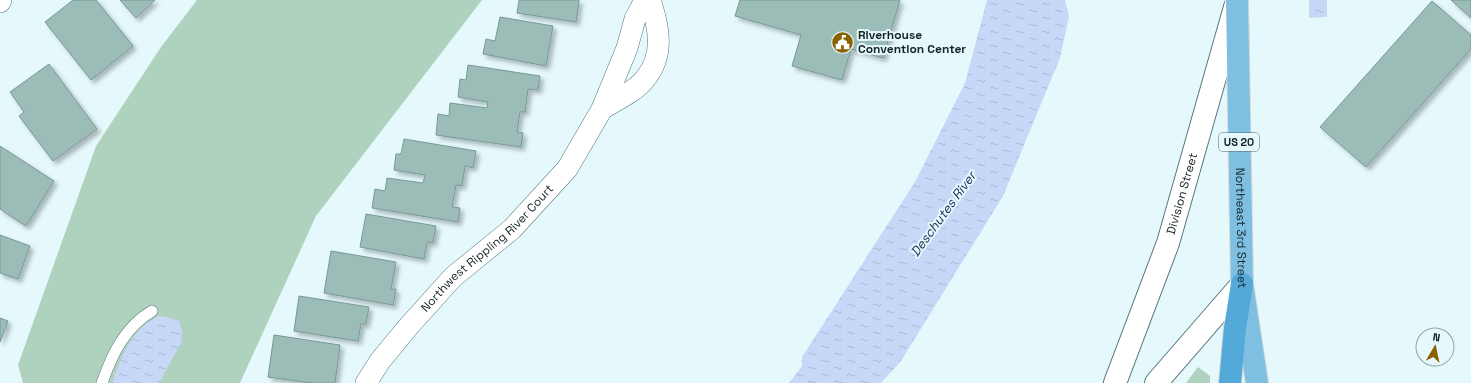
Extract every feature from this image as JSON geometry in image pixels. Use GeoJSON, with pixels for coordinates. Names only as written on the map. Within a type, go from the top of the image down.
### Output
{"type":"FeatureCollection","features":[{"type":"Feature","properties":{"kind":"highway"},"geometry":{"type":"LineString","coordinates":[[1230,383],[1235,328],[1242,284]]}},
{"type":"Feature","properties":{"kind":"main road","name":"Northeast 3rd Street"},"geometry":{"type":"LineString","coordinates":[[1237,0],[1242,284],[1257,383]]}},
{"type":"Feature","properties":{"kind":"main road","name":"Division Street"},"geometry":{"type":"LineString","coordinates":[[1115,383],[1168,243],[1237,0]]}},
{"type":"Feature","properties":{"kind":"main road"},"geometry":{"type":"LineString","coordinates":[[1156,383],[1242,284]]}},
{"type":"Feature","properties":{"kind":"street","name":"Northwest Rippling River Court"},"geometry":{"type":"LineString","coordinates":[[366,383],[380,361],[452,277],[512,229],[567,169],[602,109],[627,48],[635,19],[645,0]]}},
{"type":"Feature","properties":{"kind":"street","name":"Northwest Rippling River Court"},"geometry":{"type":"LineString","coordinates":[[602,109],[645,80],[655,64],[660,44],[657,20],[650,0]]}},
{"type":"Feature","properties":{"kind":"lane"},"geometry":{"type":"LineString","coordinates":[[102,383],[118,344],[132,326],[152,311]]}},
{"type":"Feature","properties":{"kind":"green space"},"geometry":{"type":"Polygon","coordinates":[[[197,0],[482,0],[316,216],[240,383],[23,383],[18,365],[96,146],[161,47],[197,0]]]}},
{"type":"Feature","properties":{"kind":"green space"},"geometry":{"type":"Polygon","coordinates":[[[1198,367],[1210,376],[1210,383],[1186,383],[1198,367]]]}},
{"type":"Feature","properties":{"kind":"water","name":"Deschutes River"},"geometry":{"type":"Polygon","coordinates":[[[987,0],[1065,0],[1069,16],[1060,58],[1003,196],[901,361],[881,383],[789,383],[802,366],[802,357],[915,182],[965,83],[987,0]]]}},
{"type":"Feature","properties":{"kind":"water"},"geometry":{"type":"Polygon","coordinates":[[[1309,0],[1327,0],[1327,17],[1309,18],[1309,0]]]}},
{"type":"Feature","properties":{"kind":"water"},"geometry":{"type":"Polygon","coordinates":[[[159,316],[178,319],[182,331],[181,343],[159,383],[112,383],[119,364],[135,335],[150,321],[159,316]]]}},
{"type":"Feature","properties":{"kind":"building"},"geometry":{"type":"Polygon","coordinates":[[[73,0],[96,0],[133,46],[91,80],[45,22],[73,0]]]}},
{"type":"Feature","properties":{"kind":"building"},"geometry":{"type":"Polygon","coordinates":[[[120,0],[155,0],[136,18],[120,0]]]}},
{"type":"Feature","properties":{"kind":"building"},"geometry":{"type":"Polygon","coordinates":[[[519,0],[579,0],[576,22],[517,13],[519,0]]]}},
{"type":"Feature","properties":{"kind":"building","name":"Riverhouse Convention Center"},"geometry":{"type":"Polygon","coordinates":[[[740,0],[900,0],[883,58],[851,49],[842,80],[792,66],[801,35],[735,16],[740,0]]]}},
{"type":"Feature","properties":{"kind":"building"},"geometry":{"type":"Polygon","coordinates":[[[1451,0],[1471,0],[1471,18],[1451,0]]]}},
{"type":"Feature","properties":{"kind":"building"},"geometry":{"type":"Polygon","coordinates":[[[1432,1],[1471,35],[1471,49],[1366,167],[1320,127],[1432,1]]]}},
{"type":"Feature","properties":{"kind":"building"},"geometry":{"type":"Polygon","coordinates":[[[500,17],[553,26],[546,66],[483,54],[486,39],[495,41],[500,17]]]}},
{"type":"Feature","properties":{"kind":"building"},"geometry":{"type":"Polygon","coordinates":[[[49,64],[97,129],[53,161],[19,116],[24,112],[10,92],[49,64]]]}},
{"type":"Feature","properties":{"kind":"building"},"geometry":{"type":"Polygon","coordinates":[[[468,65],[540,76],[538,90],[528,89],[525,112],[520,112],[517,132],[523,133],[521,147],[436,135],[438,114],[449,116],[450,103],[487,108],[488,102],[458,97],[460,79],[466,80],[468,65]]]}},
{"type":"Feature","properties":{"kind":"building"},"geometry":{"type":"Polygon","coordinates":[[[404,139],[476,151],[473,168],[465,166],[462,186],[456,185],[452,207],[460,208],[458,222],[372,208],[375,189],[385,191],[387,178],[423,183],[425,175],[394,170],[396,154],[401,154],[404,139]]]}},
{"type":"Feature","properties":{"kind":"building"},"geometry":{"type":"Polygon","coordinates":[[[0,146],[54,181],[26,226],[0,209],[0,146]]]}},
{"type":"Feature","properties":{"kind":"building"},"geometry":{"type":"Polygon","coordinates":[[[366,214],[436,226],[433,243],[427,242],[424,259],[360,247],[366,214]]]}},
{"type":"Feature","properties":{"kind":"building"},"geometry":{"type":"Polygon","coordinates":[[[0,235],[30,246],[18,279],[0,273],[0,235]]]}},
{"type":"Feature","properties":{"kind":"building"},"geometry":{"type":"Polygon","coordinates":[[[331,251],[396,262],[391,289],[396,289],[393,305],[324,293],[331,251]]]}},
{"type":"Feature","properties":{"kind":"building"},"geometry":{"type":"Polygon","coordinates":[[[299,296],[369,307],[366,324],[361,324],[358,341],[294,331],[299,296]]]}},
{"type":"Feature","properties":{"kind":"building"},"geometry":{"type":"Polygon","coordinates":[[[0,318],[8,321],[0,342],[0,318]]]}},
{"type":"Feature","properties":{"kind":"building"},"geometry":{"type":"Polygon","coordinates":[[[274,335],[340,345],[335,383],[311,383],[268,377],[274,335]]]}},
{"type":"Feature","properties":{"kind":"place","name":"Riverhouse Convention Center"},"geometry":{"type":"Point","coordinates":[843,42]}}]}
